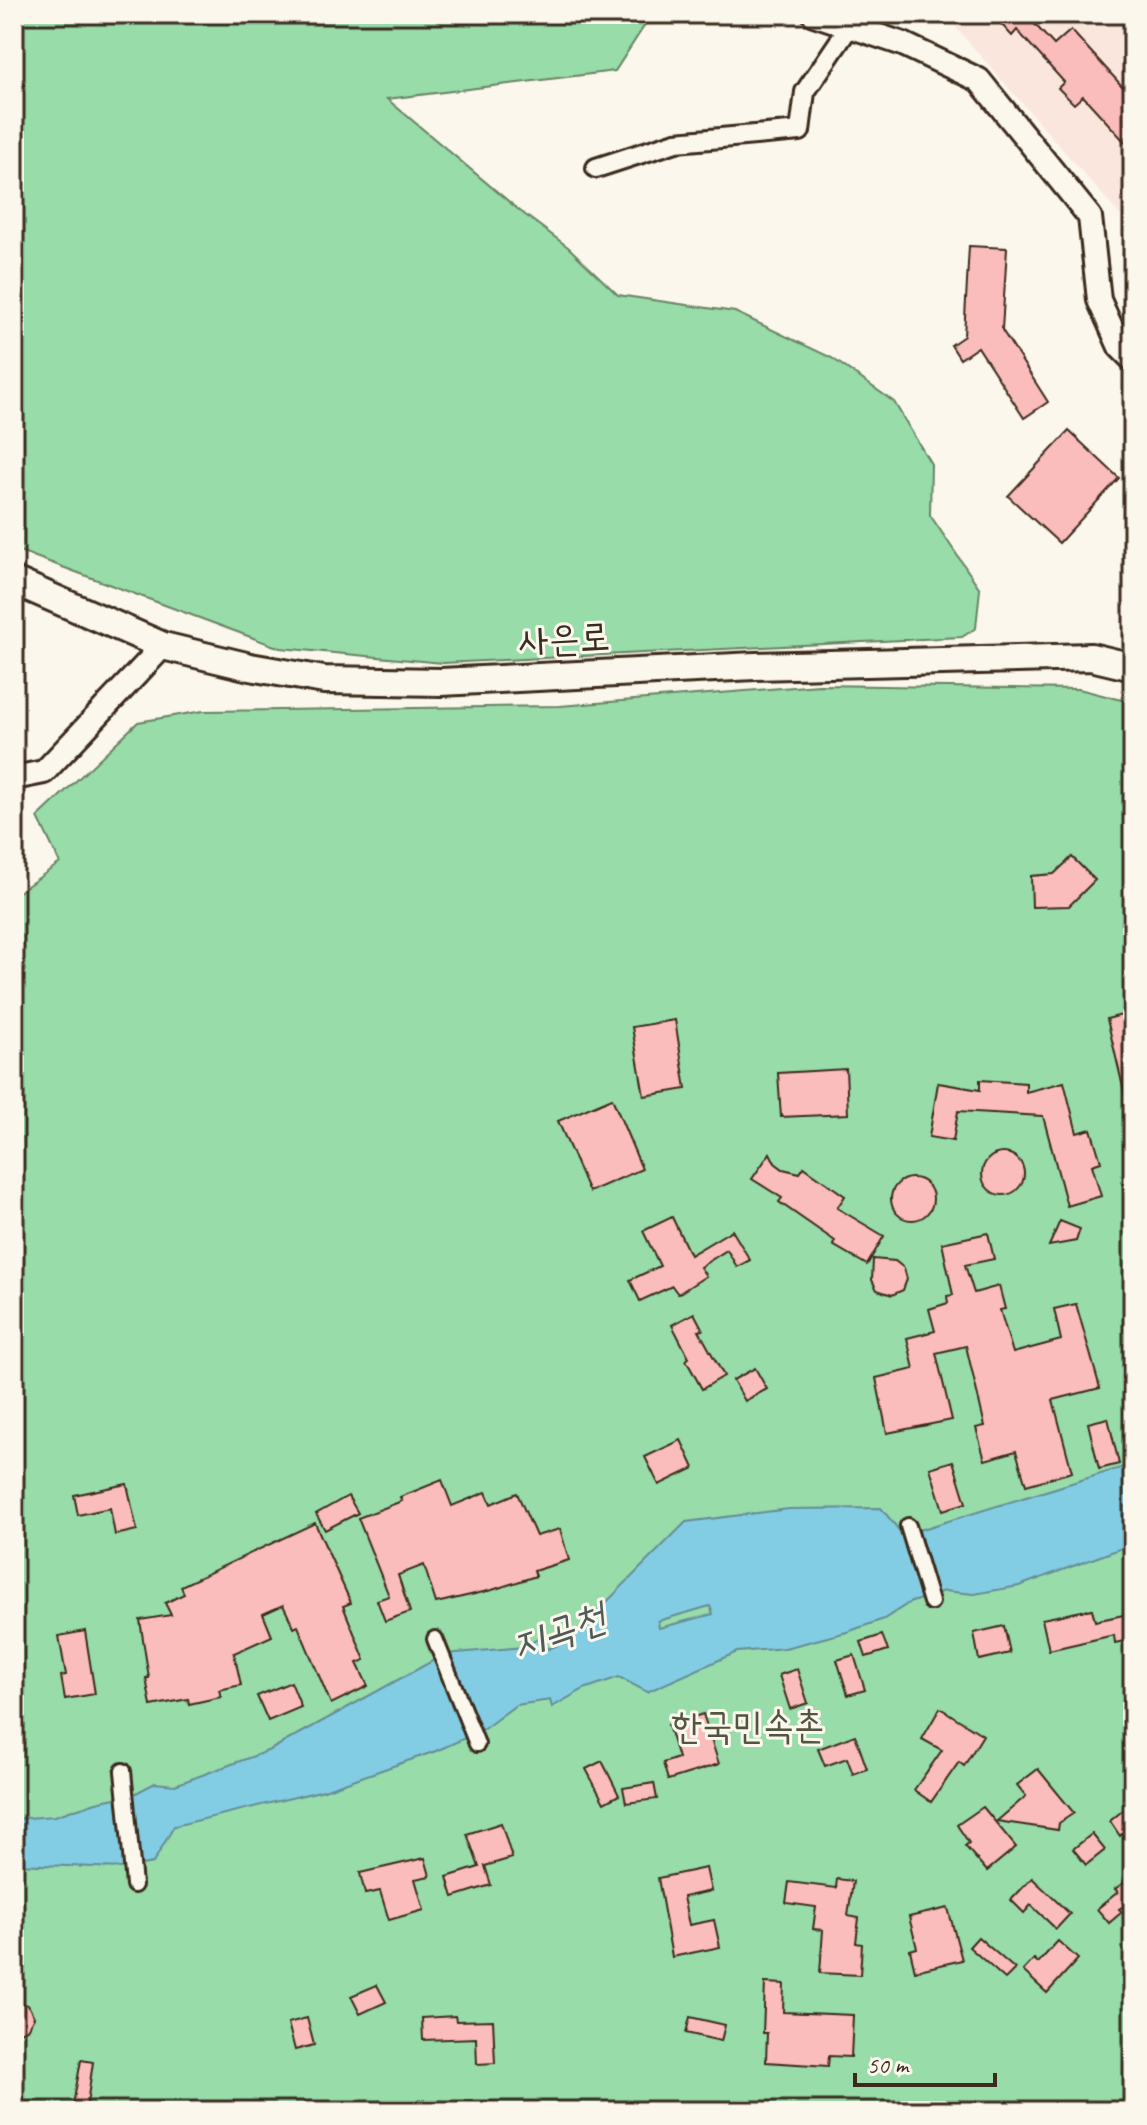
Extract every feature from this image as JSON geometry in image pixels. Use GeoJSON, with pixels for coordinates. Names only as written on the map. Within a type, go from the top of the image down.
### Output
{"type":"FeatureCollection","features":[{"type":"Feature","properties":{"kind":"main road","name":"사은로"},"geometry":{"type":"LineString","coordinates":[[14,581],[163,646],[250,667],[324,680],[441,682],[755,666],[1091,657],[1133,667]]}},
{"type":"Feature","properties":{"kind":"street"},"geometry":{"type":"LineString","coordinates":[[814,14],[903,44],[979,80],[1090,217],[1099,300],[1120,347],[1133,360]]}},
{"type":"Feature","properties":{"kind":"street"},"geometry":{"type":"LineString","coordinates":[[596,168],[676,142],[800,131],[805,92],[851,24]]}},
{"type":"Feature","properties":{"kind":"street"},"geometry":{"type":"LineString","coordinates":[[14,778],[44,772],[163,646]]}},
{"type":"Feature","properties":{"kind":"street"},"geometry":{"type":"LineString","coordinates":[[908,1526],[931,1602]]}},
{"type":"Feature","properties":{"kind":"street"},"geometry":{"type":"LineString","coordinates":[[435,1639],[477,1744]]}},
{"type":"Feature","properties":{"kind":"street"},"geometry":{"type":"LineString","coordinates":[[123,1771],[134,1885]]}},
{"type":"Feature","properties":{"kind":"shaded area"},"geometry":{"type":"Polygon","coordinates":[[[944,14],[1133,14],[1133,230],[944,14]]]}},
{"type":"Feature","properties":{"kind":"green space"},"geometry":{"type":"Polygon","coordinates":[[[14,14],[652,14],[615,71],[387,99],[520,211],[568,247],[618,295],[735,312],[832,358],[894,402],[931,464],[930,515],[980,589],[976,628],[962,637],[443,663],[280,648],[14,549],[14,14]]]}},
{"type":"Feature","properties":{"kind":"green space","name":"한국민속촌"},"geometry":{"type":"Polygon","coordinates":[[[819,685],[1079,689],[1133,703],[1133,2111],[14,2111],[14,895],[60,863],[38,817],[138,722],[203,711],[560,706],[819,685]]]}},
{"type":"Feature","properties":{"kind":"water"},"geometry":{"type":"Polygon","coordinates":[[[1133,1464],[1133,1544],[1019,1586],[974,1594],[944,1591],[909,1603],[884,1619],[847,1632],[785,1648],[737,1652],[647,1692],[619,1677],[584,1689],[552,1707],[550,1700],[516,1705],[481,1731],[436,1751],[324,1790],[174,1826],[153,1863],[123,1868],[14,1864],[14,1819],[55,1816],[96,1802],[134,1794],[155,1783],[175,1785],[270,1750],[445,1654],[524,1647],[539,1638],[548,1649],[568,1641],[686,1522],[789,1509],[881,1508],[903,1535],[1133,1464]],[[710,1606],[658,1621],[659,1628],[713,1614],[710,1606]]]}},
{"type":"Feature","properties":{"kind":"building"},"geometry":{"type":"Polygon","coordinates":[[[992,14],[1036,14],[1030,19],[1054,45],[1071,30],[1122,86],[1133,87],[1133,151],[1083,96],[1074,104],[1058,88],[1064,82],[1017,30],[1012,36],[992,14]]]}},
{"type":"Feature","properties":{"kind":"building"},"geometry":{"type":"Polygon","coordinates":[[[969,246],[1007,248],[1002,330],[1048,402],[1024,418],[978,347],[960,359],[951,345],[964,336],[969,246]]]}},
{"type":"Feature","properties":{"kind":"building"},"geometry":{"type":"Polygon","coordinates":[[[1069,431],[1119,478],[1059,543],[1008,496],[1069,431]]]}},
{"type":"Feature","properties":{"kind":"building"},"geometry":{"type":"Polygon","coordinates":[[[1072,857],[1095,880],[1069,906],[1032,907],[1031,876],[1054,874],[1072,857]]]}},
{"type":"Feature","properties":{"kind":"building"},"geometry":{"type":"Polygon","coordinates":[[[1133,1012],[1133,1103],[1127,1104],[1107,1019],[1133,1012]]]}},
{"type":"Feature","properties":{"kind":"building"},"geometry":{"type":"Polygon","coordinates":[[[675,1020],[686,1089],[644,1096],[632,1027],[675,1020]]]}},
{"type":"Feature","properties":{"kind":"building"},"geometry":{"type":"Polygon","coordinates":[[[846,1069],[848,1114],[781,1117],[778,1073],[846,1069]]]}},
{"type":"Feature","properties":{"kind":"building"},"geometry":{"type":"Polygon","coordinates":[[[980,1080],[1026,1083],[1026,1092],[1064,1082],[1077,1133],[1091,1129],[1101,1162],[1092,1165],[1101,1196],[1067,1206],[1043,1116],[958,1111],[953,1141],[929,1137],[938,1083],[980,1090],[980,1080]]]}},
{"type":"Feature","properties":{"kind":"building"},"geometry":{"type":"Polygon","coordinates":[[[612,1098],[642,1169],[589,1192],[558,1121],[612,1098]]]}},
{"type":"Feature","properties":{"kind":"building"},"geometry":{"type":"Polygon","coordinates":[[[770,1153],[775,1163],[783,1169],[800,1173],[804,1167],[845,1196],[837,1208],[884,1236],[867,1265],[833,1245],[835,1241],[779,1202],[782,1198],[752,1179],[770,1153]]]}},
{"type":"Feature","properties":{"kind":"building"},"geometry":{"type":"Polygon","coordinates":[[[1003,1153],[1018,1159],[1024,1174],[1018,1189],[1003,1195],[988,1189],[982,1174],[988,1159],[1003,1153]]]}},
{"type":"Feature","properties":{"kind":"building"},"geometry":{"type":"Polygon","coordinates":[[[912,1178],[927,1184],[933,1199],[927,1214],[912,1220],[897,1214],[891,1199],[897,1184],[912,1178]]]}},
{"type":"Feature","properties":{"kind":"building"},"geometry":{"type":"Polygon","coordinates":[[[672,1217],[690,1255],[732,1230],[750,1260],[737,1267],[727,1250],[700,1267],[706,1276],[678,1294],[672,1286],[640,1301],[630,1280],[660,1266],[643,1231],[672,1217]]]}},
{"type":"Feature","properties":{"kind":"building"},"geometry":{"type":"Polygon","coordinates":[[[1060,1221],[1080,1229],[1076,1241],[1049,1246],[1060,1221]]]}},
{"type":"Feature","properties":{"kind":"building"},"geometry":{"type":"Polygon","coordinates":[[[988,1233],[994,1259],[965,1265],[974,1293],[999,1286],[1005,1309],[1000,1310],[1013,1353],[1061,1340],[1054,1309],[1076,1304],[1100,1388],[1053,1400],[1072,1472],[1026,1485],[1016,1451],[985,1460],[976,1428],[985,1426],[966,1346],[936,1353],[952,1420],[887,1433],[876,1378],[914,1369],[907,1338],[935,1331],[929,1309],[948,1303],[947,1296],[953,1295],[942,1243],[988,1233]]]}},
{"type":"Feature","properties":{"kind":"building"},"geometry":{"type":"Polygon","coordinates":[[[873,1259],[895,1261],[904,1268],[907,1279],[903,1290],[892,1295],[877,1290],[872,1280],[873,1259]]]}},
{"type":"Feature","properties":{"kind":"building"},"geometry":{"type":"Polygon","coordinates":[[[694,1313],[703,1330],[699,1331],[724,1376],[702,1389],[672,1325],[694,1313]]]}},
{"type":"Feature","properties":{"kind":"building"},"geometry":{"type":"Polygon","coordinates":[[[755,1368],[767,1389],[745,1401],[733,1380],[755,1368]]]}},
{"type":"Feature","properties":{"kind":"building"},"geometry":{"type":"Polygon","coordinates":[[[1108,1418],[1119,1464],[1099,1469],[1088,1423],[1108,1418]]]}},
{"type":"Feature","properties":{"kind":"building"},"geometry":{"type":"Polygon","coordinates":[[[681,1440],[694,1468],[659,1485],[645,1457],[681,1440]]]}},
{"type":"Feature","properties":{"kind":"building"},"geometry":{"type":"Polygon","coordinates":[[[953,1461],[966,1503],[943,1510],[930,1468],[953,1461]]]}},
{"type":"Feature","properties":{"kind":"building"},"geometry":{"type":"Polygon","coordinates":[[[442,1480],[452,1506],[486,1492],[491,1504],[517,1493],[536,1536],[560,1529],[569,1560],[534,1571],[536,1576],[436,1603],[424,1565],[398,1575],[410,1612],[385,1621],[377,1600],[389,1596],[358,1518],[402,1501],[400,1497],[442,1480]]]}},
{"type":"Feature","properties":{"kind":"building"},"geometry":{"type":"Polygon","coordinates":[[[127,1484],[137,1530],[115,1535],[110,1508],[78,1515],[74,1495],[127,1484]]]}},
{"type":"Feature","properties":{"kind":"building"},"geometry":{"type":"Polygon","coordinates":[[[348,1496],[358,1513],[325,1530],[316,1514],[348,1496]]]}},
{"type":"Feature","properties":{"kind":"building"},"geometry":{"type":"Polygon","coordinates":[[[315,1523],[351,1603],[343,1606],[365,1660],[357,1663],[368,1686],[331,1704],[298,1626],[294,1628],[283,1605],[263,1614],[272,1636],[234,1653],[241,1685],[219,1690],[221,1697],[189,1704],[188,1699],[151,1706],[140,1620],[171,1615],[165,1603],[184,1594],[181,1586],[315,1523]]]}},
{"type":"Feature","properties":{"kind":"building"},"geometry":{"type":"Polygon","coordinates":[[[1092,1609],[1095,1621],[1133,1613],[1133,1639],[1115,1643],[1114,1635],[1049,1650],[1042,1619],[1092,1609]]]}},
{"type":"Feature","properties":{"kind":"building"},"geometry":{"type":"Polygon","coordinates":[[[1004,1626],[1010,1653],[979,1660],[974,1633],[1004,1626]]]}},
{"type":"Feature","properties":{"kind":"building"},"geometry":{"type":"Polygon","coordinates":[[[85,1631],[95,1694],[65,1699],[61,1676],[66,1675],[59,1636],[85,1631]]]}},
{"type":"Feature","properties":{"kind":"building"},"geometry":{"type":"Polygon","coordinates":[[[882,1635],[888,1650],[866,1657],[861,1642],[882,1635]]]}},
{"type":"Feature","properties":{"kind":"building"},"geometry":{"type":"Polygon","coordinates":[[[854,1655],[865,1690],[848,1695],[837,1660],[854,1655]]]}},
{"type":"Feature","properties":{"kind":"building"},"geometry":{"type":"Polygon","coordinates":[[[797,1669],[808,1703],[790,1709],[779,1675],[797,1669]]]}},
{"type":"Feature","properties":{"kind":"building"},"geometry":{"type":"Polygon","coordinates":[[[291,1682],[301,1707],[268,1721],[257,1696],[291,1682]]]}},
{"type":"Feature","properties":{"kind":"building"},"geometry":{"type":"Polygon","coordinates":[[[940,1708],[983,1735],[964,1766],[959,1762],[931,1802],[914,1790],[942,1750],[922,1739],[940,1708]]]}},
{"type":"Feature","properties":{"kind":"building"},"geometry":{"type":"Polygon","coordinates":[[[703,1714],[719,1764],[668,1780],[663,1763],[678,1758],[668,1725],[703,1714]]]}},
{"type":"Feature","properties":{"kind":"building"},"geometry":{"type":"Polygon","coordinates":[[[855,1735],[867,1769],[853,1774],[847,1758],[825,1766],[818,1749],[855,1735]]]}},
{"type":"Feature","properties":{"kind":"building"},"geometry":{"type":"Polygon","coordinates":[[[602,1761],[619,1795],[604,1803],[586,1769],[602,1761]]]}},
{"type":"Feature","properties":{"kind":"building"},"geometry":{"type":"Polygon","coordinates":[[[1038,1769],[1074,1813],[1059,1823],[1058,1830],[997,1821],[1026,1796],[1017,1785],[1038,1769]]]}},
{"type":"Feature","properties":{"kind":"building"},"geometry":{"type":"Polygon","coordinates":[[[654,1783],[657,1799],[626,1803],[623,1788],[654,1783]]]}},
{"type":"Feature","properties":{"kind":"building"},"geometry":{"type":"Polygon","coordinates":[[[1133,1802],[1133,1824],[1120,1836],[1110,1821],[1133,1802]]]}},
{"type":"Feature","properties":{"kind":"building"},"geometry":{"type":"Polygon","coordinates":[[[983,1807],[1016,1847],[987,1871],[965,1846],[969,1843],[957,1825],[983,1807]]]}},
{"type":"Feature","properties":{"kind":"building"},"geometry":{"type":"Polygon","coordinates":[[[501,1823],[512,1858],[485,1866],[491,1885],[453,1897],[447,1877],[479,1867],[467,1834],[501,1823]]]}},
{"type":"Feature","properties":{"kind":"building"},"geometry":{"type":"Polygon","coordinates":[[[1092,1834],[1105,1850],[1086,1865],[1073,1849],[1092,1834]]]}},
{"type":"Feature","properties":{"kind":"building"},"geometry":{"type":"Polygon","coordinates":[[[425,1858],[430,1876],[415,1879],[424,1910],[389,1920],[380,1891],[365,1894],[360,1873],[425,1858]]]}},
{"type":"Feature","properties":{"kind":"building"},"geometry":{"type":"Polygon","coordinates":[[[706,1868],[711,1891],[683,1897],[689,1925],[714,1920],[720,1947],[672,1957],[658,1878],[706,1868]]]}},
{"type":"Feature","properties":{"kind":"building"},"geometry":{"type":"Polygon","coordinates":[[[1133,1876],[1133,1912],[1127,1904],[1109,1923],[1097,1909],[1118,1892],[1115,1889],[1133,1876]]]}},
{"type":"Feature","properties":{"kind":"building"},"geometry":{"type":"Polygon","coordinates":[[[1032,1878],[1070,1914],[1056,1929],[1031,1905],[1024,1913],[1011,1900],[1032,1878]]]}},
{"type":"Feature","properties":{"kind":"building"},"geometry":{"type":"Polygon","coordinates":[[[837,1879],[853,1881],[848,1916],[859,1918],[856,1943],[862,1944],[860,1975],[820,1973],[823,1930],[813,1929],[816,1907],[786,1903],[789,1882],[836,1888],[837,1879]]]}},
{"type":"Feature","properties":{"kind":"building"},"geometry":{"type":"Polygon","coordinates":[[[948,1908],[962,1960],[915,1971],[910,1950],[917,1948],[909,1917],[948,1908]]]}},
{"type":"Feature","properties":{"kind":"building"},"geometry":{"type":"Polygon","coordinates":[[[978,1937],[1015,1969],[1005,1979],[969,1947],[978,1937]]]}},
{"type":"Feature","properties":{"kind":"building"},"geometry":{"type":"Polygon","coordinates":[[[1058,1941],[1078,1959],[1047,1993],[1023,1971],[1034,1959],[1038,1963],[1058,1941]]]}},
{"type":"Feature","properties":{"kind":"building"},"geometry":{"type":"Polygon","coordinates":[[[765,1983],[784,1984],[783,2012],[853,2015],[851,2057],[829,2056],[828,2066],[766,2062],[767,2033],[763,2033],[765,1983]]]}},
{"type":"Feature","properties":{"kind":"building"},"geometry":{"type":"Polygon","coordinates":[[[377,1985],[386,2002],[360,2014],[351,1996],[377,1985]]]}},
{"type":"Feature","properties":{"kind":"building"},"geometry":{"type":"Polygon","coordinates":[[[14,2001],[28,2005],[34,2017],[27,2029],[14,2034],[14,2001]]]}},
{"type":"Feature","properties":{"kind":"building"},"geometry":{"type":"Polygon","coordinates":[[[455,2016],[456,2021],[493,2020],[495,2063],[477,2064],[476,2038],[423,2040],[422,2018],[455,2016]]]}},
{"type":"Feature","properties":{"kind":"building"},"geometry":{"type":"Polygon","coordinates":[[[690,2017],[725,2025],[721,2041],[686,2033],[690,2017]]]}},
{"type":"Feature","properties":{"kind":"building"},"geometry":{"type":"Polygon","coordinates":[[[307,2018],[314,2045],[295,2050],[288,2023],[307,2018]]]}},
{"type":"Feature","properties":{"kind":"building"},"geometry":{"type":"Polygon","coordinates":[[[81,2060],[93,2062],[86,2111],[72,2111],[81,2060]]]}},
{"type":"Feature","properties":{"kind":"water label","name":"지곡천"},"geometry":{"type":"Point","coordinates":[558,1630]}}]}
